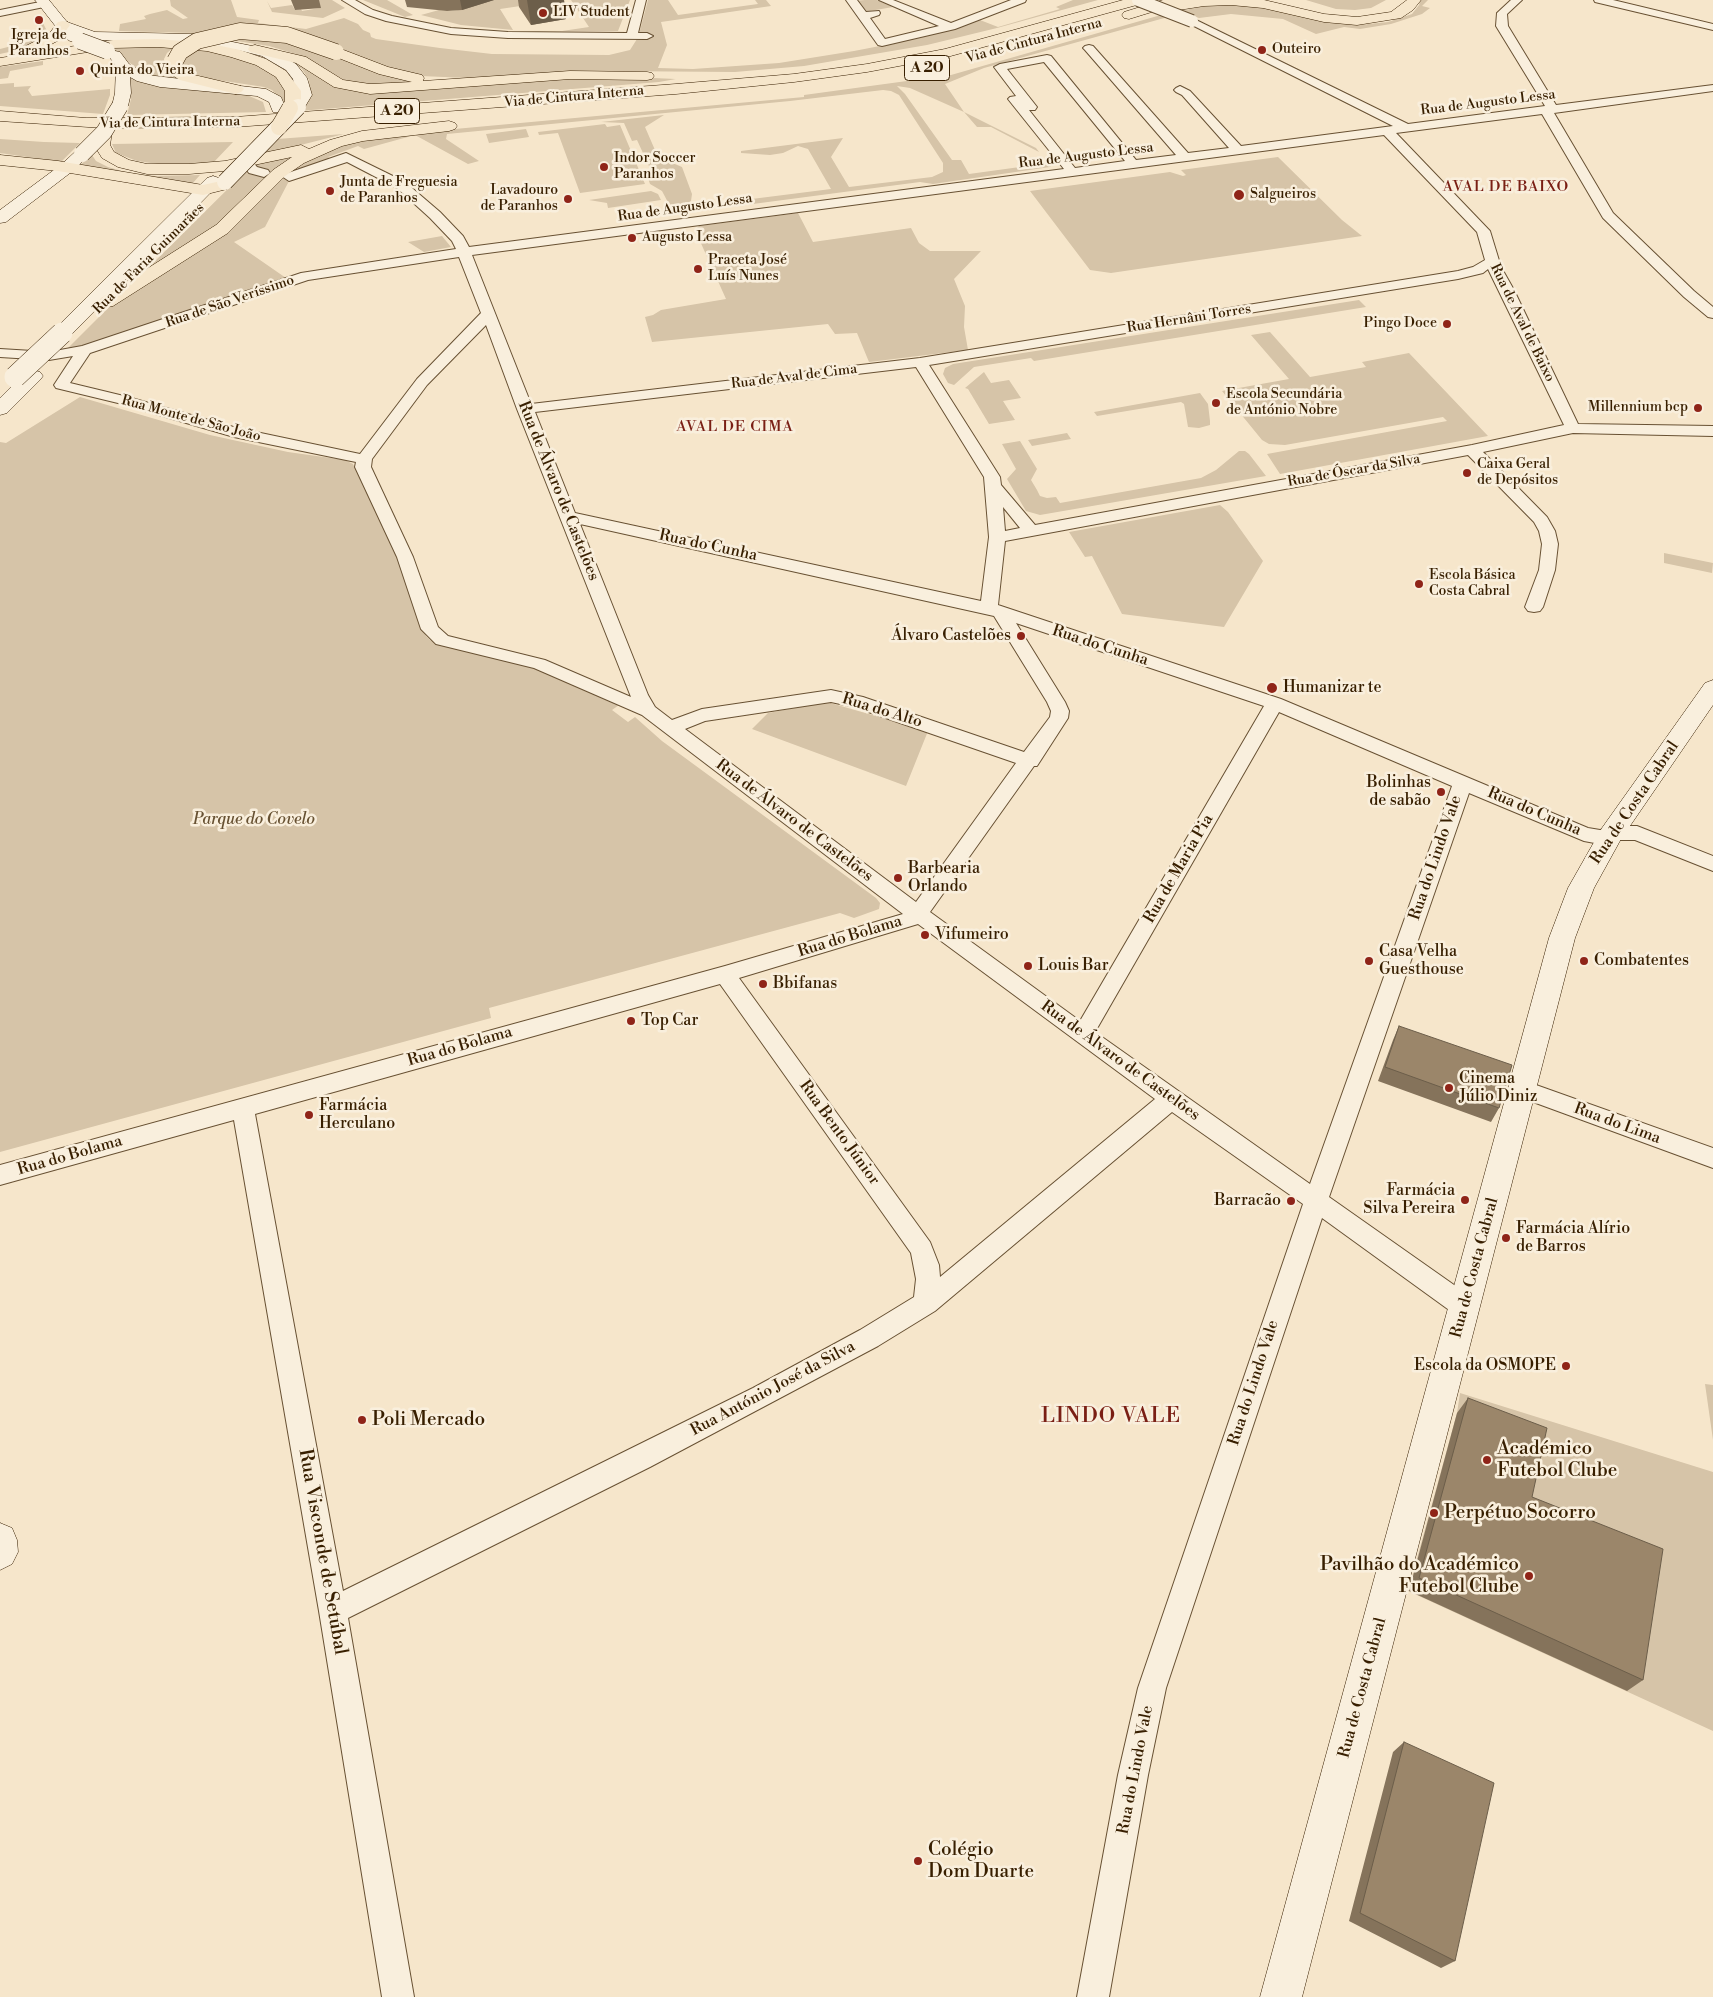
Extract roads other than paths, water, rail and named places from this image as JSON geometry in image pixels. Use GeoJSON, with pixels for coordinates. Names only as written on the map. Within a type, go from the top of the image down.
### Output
{"type":"FeatureCollection","features":[{"type":"Feature","properties":{"kind":"highway","name":"Via de Cintura Interna"},"geometry":{"type":"LineString","coordinates":[[0,116],[86,123],[235,122],[666,90],[794,78],[867,68],[947,53],[1137,5],[1177,0]]}},
{"type":"Feature","properties":{"kind":"highway"},"geometry":{"type":"LineString","coordinates":[[1137,5],[1231,0],[1263,4],[1324,18],[1357,21],[1396,15],[1408,7],[1414,0]]}},
{"type":"Feature","properties":{"kind":"highway"},"geometry":{"type":"LineString","coordinates":[[1292,0],[1321,11],[1355,14],[1384,10],[1396,0]]}},
{"type":"Feature","properties":{"kind":"highway","name":"Via de Cintura Interna"},"geometry":{"type":"LineString","coordinates":[[0,127],[104,133],[247,132],[806,87],[895,74],[991,54],[1137,5]]}},
{"type":"Feature","properties":{"kind":"highway"},"geometry":{"type":"LineString","coordinates":[[0,56],[34,48],[54,37],[63,25]]}},
{"type":"Feature","properties":{"kind":"highway"},"geometry":{"type":"LineString","coordinates":[[236,89],[185,77],[177,72],[174,66],[175,60],[180,52],[196,41],[240,31],[264,32],[287,35],[384,71],[406,77],[436,81],[470,82]]}},
{"type":"Feature","properties":{"kind":"highway"},"geometry":{"type":"LineString","coordinates":[[0,62],[113,44],[158,43],[207,47],[235,52],[261,62],[280,74],[293,91],[293,101],[288,108]]}},
{"type":"Feature","properties":{"kind":"highway"},"geometry":{"type":"LineString","coordinates":[[255,49],[301,60],[330,80],[358,88],[396,88],[607,75],[794,78]]}},
{"type":"Feature","properties":{"kind":"highway"},"geometry":{"type":"LineString","coordinates":[[575,112],[670,99]]}},
{"type":"Feature","properties":{"kind":"highway"},"geometry":{"type":"LineString","coordinates":[[526,116],[613,104]]}},
{"type":"Feature","properties":{"kind":"highway"},"geometry":{"type":"LineString","coordinates":[[104,133],[102,145],[108,155],[124,164],[160,170],[247,163],[366,132],[466,123],[374,134],[336,143],[309,154],[279,173],[222,229],[107,302]]}},
{"type":"Feature","properties":{"kind":"highway"},"geometry":{"type":"LineString","coordinates":[[0,160],[52,170],[207,188]]}},
{"type":"Feature","properties":{"kind":"main road"},"geometry":{"type":"LineString","coordinates":[[44,2],[63,0]]}},
{"type":"Feature","properties":{"kind":"main road"},"geometry":{"type":"LineString","coordinates":[[0,218],[62,171],[104,133],[120,106],[123,92],[123,66],[121,60],[69,34],[44,2]]}},
{"type":"Feature","properties":{"kind":"main road"},"geometry":{"type":"LineString","coordinates":[[63,25],[74,31],[95,36],[193,38],[255,49],[278,58],[291,67],[300,78],[304,95],[288,108],[268,94],[150,80],[142,78],[123,66]]}},
{"type":"Feature","properties":{"kind":"main road","name":"Rua de Faria Guimarães"},"geometry":{"type":"LineString","coordinates":[[69,333],[107,302],[207,188],[279,127],[288,108]]}},
{"type":"Feature","properties":{"kind":"main road","name":"Rua de Faria Guimarães"},"geometry":{"type":"LineString","coordinates":[[0,392],[24,376],[69,333],[273,116],[288,108]]}},
{"type":"Feature","properties":{"kind":"main road","name":"Rua de Faria Guimarães"},"geometry":{"type":"LineString","coordinates":[[0,409],[24,376]]}},
{"type":"Feature","properties":{"kind":"main road","name":"Rua de Costa Cabral"},"geometry":{"type":"LineString","coordinates":[[1281,1997],[1562,938],[1582,888],[1611,834],[1705,710],[1713,688]]}},
{"type":"Feature","properties":{"kind":"street"},"geometry":{"type":"LineString","coordinates":[[347,0],[362,9],[390,19],[443,30],[504,35],[647,36]]}},
{"type":"Feature","properties":{"kind":"street"},"geometry":{"type":"LineString","coordinates":[[632,36],[641,0]]}},
{"type":"Feature","properties":{"kind":"street"},"geometry":{"type":"LineString","coordinates":[[851,0],[882,43],[951,27],[1021,0]]}},
{"type":"Feature","properties":{"kind":"street"},"geometry":{"type":"LineString","coordinates":[[884,0],[951,27]]}},
{"type":"Feature","properties":{"kind":"street"},"geometry":{"type":"LineString","coordinates":[[991,0],[1007,6]]}},
{"type":"Feature","properties":{"kind":"street"},"geometry":{"type":"LineString","coordinates":[[1518,0],[1502,13],[1502,26],[1608,215],[1689,294],[1713,314]]}},
{"type":"Feature","properties":{"kind":"street"},"geometry":{"type":"LineString","coordinates":[[1599,0],[1713,27]]}},
{"type":"Feature","properties":{"kind":"street"},"geometry":{"type":"LineString","coordinates":[[0,13],[44,2]]}},
{"type":"Feature","properties":{"kind":"street"},"geometry":{"type":"LineString","coordinates":[[1137,5],[1192,21],[1406,128]]}},
{"type":"Feature","properties":{"kind":"street"},"geometry":{"type":"LineString","coordinates":[[863,16],[902,8]]}},
{"type":"Feature","properties":{"kind":"street"},"geometry":{"type":"LineString","coordinates":[[1089,48],[1184,158]]}},
{"type":"Feature","properties":{"kind":"street"},"geometry":{"type":"LineString","coordinates":[[1073,173],[992,70],[1047,58],[1080,104],[1134,165]]}},
{"type":"Feature","properties":{"kind":"street"},"geometry":{"type":"LineString","coordinates":[[1000,67],[1031,107]]}},
{"type":"Feature","properties":{"kind":"street","name":"Rua de Augusto Lessa"},"geometry":{"type":"LineString","coordinates":[[463,252],[1713,88]]}},
{"type":"Feature","properties":{"kind":"street"},"geometry":{"type":"LineString","coordinates":[[1180,90],[1186,93],[1239,151]]}},
{"type":"Feature","properties":{"kind":"street","name":"Rua de Aval de Baixo"},"geometry":{"type":"LineString","coordinates":[[1351,102],[1483,232],[1492,261],[1573,428]]}},
{"type":"Feature","properties":{"kind":"street","name":"Rua de Álvaro de Castelões"},"geometry":{"type":"LineString","coordinates":[[289,177],[347,157],[401,185],[435,215],[458,239],[570,517],[639,695],[648,711],[918,914],[1170,1099],[1317,1200],[1465,1307]]}},
{"type":"Feature","properties":{"kind":"street"},"geometry":{"type":"LineString","coordinates":[[247,163],[253,170],[264,173]]}},
{"type":"Feature","properties":{"kind":"street","name":"Rua de São Veríssimo"},"geometry":{"type":"LineString","coordinates":[[0,353],[49,356],[85,350],[296,279],[463,252]]}},
{"type":"Feature","properties":{"kind":"street"},"geometry":{"type":"LineString","coordinates":[[1458,276],[1478,270],[1492,261]]}},
{"type":"Feature","properties":{"kind":"street"},"geometry":{"type":"LineString","coordinates":[[1458,276],[1485,280],[1507,290]]}},
{"type":"Feature","properties":{"kind":"street","name":"Rua Hernâni Torres"},"geometry":{"type":"LineString","coordinates":[[920,362],[1458,276]]}},
{"type":"Feature","properties":{"kind":"street"},"geometry":{"type":"LineString","coordinates":[[488,313],[422,382],[364,459],[363,467],[405,557],[430,629],[442,640],[539,664],[648,711]]}},
{"type":"Feature","properties":{"kind":"street","name":"Rua Monte de São João"},"geometry":{"type":"LineString","coordinates":[[85,350],[61,385],[123,400],[234,432],[364,459]]}},
{"type":"Feature","properties":{"kind":"street"},"geometry":{"type":"LineString","coordinates":[[918,914],[1055,726],[1060,710],[996,611],[997,537],[992,477],[920,362]]}},
{"type":"Feature","properties":{"kind":"street","name":"Rua de Aval de Cima"},"geometry":{"type":"LineString","coordinates":[[525,409],[920,362]]}},
{"type":"Feature","properties":{"kind":"street","name":"Rua de Óscar da Silva"},"geometry":{"type":"LineString","coordinates":[[997,537],[1472,450],[1573,428],[1713,431]]}},
{"type":"Feature","properties":{"kind":"street"},"geometry":{"type":"LineString","coordinates":[[1472,450],[1541,520],[1547,531],[1550,544],[1547,570],[1534,607]]}},
{"type":"Feature","properties":{"kind":"street"},"geometry":{"type":"LineString","coordinates":[[993,486],[1031,530]]}},
{"type":"Feature","properties":{"kind":"street","name":"Rua do Cunha"},"geometry":{"type":"LineString","coordinates":[[570,517],[996,611],[1275,703],[1584,834],[1600,837],[1611,834],[1637,833],[1713,864]]}},
{"type":"Feature","properties":{"kind":"street","name":"Rua do Alto"},"geometry":{"type":"LineString","coordinates":[[673,730],[680,723],[702,715],[831,696],[865,704],[1030,761]]}},
{"type":"Feature","properties":{"kind":"street","name":"Rua de Maria Pia"},"geometry":{"type":"LineString","coordinates":[[1083,1034],[1275,703]]}},
{"type":"Feature","properties":{"kind":"street","name":"Rua do Lindo Vale"},"geometry":{"type":"LineString","coordinates":[[1093,1997],[1133,1775],[1152,1688],[1317,1200],[1463,782]]}},
{"type":"Feature","properties":{"kind":"street","name":"Rua do Bolama"},"geometry":{"type":"LineString","coordinates":[[0,1175],[725,974],[896,925],[918,914]]}},
{"type":"Feature","properties":{"kind":"street","name":"Rua Bento Júnior"},"geometry":{"type":"LineString","coordinates":[[725,974],[922,1249],[928,1279],[926,1302]]}},
{"type":"Feature","properties":{"kind":"street","name":"Rua do Lima"},"geometry":{"type":"LineString","coordinates":[[1522,1089],[1713,1158]]}},
{"type":"Feature","properties":{"kind":"street","name":"Rua António José da Silva"},"geometry":{"type":"LineString","coordinates":[[332,1611],[762,1396],[869,1338],[926,1302],[1170,1099]]}},
{"type":"Feature","properties":{"kind":"street","name":"Rua Visconde de Setúbal"},"geometry":{"type":"LineString","coordinates":[[243,1108],[398,1997]]}},
{"type":"Feature","properties":{"kind":"place","name":"LIV Student"},"geometry":{"type":"Point","coordinates":[543,13]}},
{"type":"Feature","properties":{"kind":"place","name":"Igreja de Paranhos"},"geometry":{"type":"Point","coordinates":[39,20]}},
{"type":"Feature","properties":{"kind":"place","name":"Outeiro"},"geometry":{"type":"Point","coordinates":[1262,50]}},
{"type":"Feature","properties":{"kind":"place","name":"Quinta do Vieira"},"geometry":{"type":"Point","coordinates":[80,71]}},
{"type":"Feature","properties":{"kind":"place","name":"Indor Soccer Paranhos"},"geometry":{"type":"Point","coordinates":[604,167]}},
{"type":"Feature","properties":{"kind":"place","name":"Junta de Freguesia de Paranhos"},"geometry":{"type":"Point","coordinates":[330,191]}},
{"type":"Feature","properties":{"kind":"place","name":"Salgueiros"},"geometry":{"type":"Point","coordinates":[1239,195]}},
{"type":"Feature","properties":{"kind":"place","name":"Lavadouro de Paranhos"},"geometry":{"type":"Point","coordinates":[568,199]}},
{"type":"Feature","properties":{"kind":"place","name":"Augusto Lessa"},"geometry":{"type":"Point","coordinates":[632,238]}},
{"type":"Feature","properties":{"kind":"place","name":"Praceta José Luís Nunes"},"geometry":{"type":"Point","coordinates":[698,269]}},
{"type":"Feature","properties":{"kind":"place","name":"Pingo Doce"},"geometry":{"type":"Point","coordinates":[1447,324]}},
{"type":"Feature","properties":{"kind":"place","name":"Escola Secundária de António Nobre"},"geometry":{"type":"Point","coordinates":[1216,403]}},
{"type":"Feature","properties":{"kind":"place","name":"Millennium bcp"},"geometry":{"type":"Point","coordinates":[1698,408]}},
{"type":"Feature","properties":{"kind":"place","name":"Caixa Geral de Depósitos"},"geometry":{"type":"Point","coordinates":[1467,473]}},
{"type":"Feature","properties":{"kind":"place","name":"Escola Básica Costa Cabral"},"geometry":{"type":"Point","coordinates":[1419,584]}},
{"type":"Feature","properties":{"kind":"place","name":"Álvaro Castelões"},"geometry":{"type":"Point","coordinates":[1021,636]}},
{"type":"Feature","properties":{"kind":"place","name":"Humanizar te"},"geometry":{"type":"Point","coordinates":[1272,688]}},
{"type":"Feature","properties":{"kind":"place","name":"Bolinhas de sabão"},"geometry":{"type":"Point","coordinates":[1441,792]}},
{"type":"Feature","properties":{"kind":"place","name":"Barbearia Orlando"},"geometry":{"type":"Point","coordinates":[898,878]}},
{"type":"Feature","properties":{"kind":"place","name":"Vifumeiro"},"geometry":{"type":"Point","coordinates":[925,935]}},
{"type":"Feature","properties":{"kind":"place","name":"Casa Velha Guesthouse"},"geometry":{"type":"Point","coordinates":[1369,961]}},
{"type":"Feature","properties":{"kind":"place","name":"Combatentes"},"geometry":{"type":"Point","coordinates":[1584,961]}},
{"type":"Feature","properties":{"kind":"place","name":"Louis Bar"},"geometry":{"type":"Point","coordinates":[1028,966]}},
{"type":"Feature","properties":{"kind":"place","name":"Bbifanas"},"geometry":{"type":"Point","coordinates":[763,984]}},
{"type":"Feature","properties":{"kind":"place","name":"Top Car"},"geometry":{"type":"Point","coordinates":[631,1021]}},
{"type":"Feature","properties":{"kind":"place","name":"Cinema Júlio Diniz"},"geometry":{"type":"Point","coordinates":[1449,1088]}},
{"type":"Feature","properties":{"kind":"place","name":"Farmácia Herculano"},"geometry":{"type":"Point","coordinates":[309,1115]}},
{"type":"Feature","properties":{"kind":"place","name":"Farmácia Silva Pereira"},"geometry":{"type":"Point","coordinates":[1465,1200]}},
{"type":"Feature","properties":{"kind":"place","name":"Barracão"},"geometry":{"type":"Point","coordinates":[1291,1201]}},
{"type":"Feature","properties":{"kind":"place","name":"Farmácia Alírio de Barros"},"geometry":{"type":"Point","coordinates":[1506,1238]}},
{"type":"Feature","properties":{"kind":"place","name":"Escola da OSMOPE"},"geometry":{"type":"Point","coordinates":[1566,1366]}},
{"type":"Feature","properties":{"kind":"place","name":"Poli Mercado"},"geometry":{"type":"Point","coordinates":[362,1420]}},
{"type":"Feature","properties":{"kind":"place","name":"Académico Futebol Clube"},"geometry":{"type":"Point","coordinates":[1487,1460]}},
{"type":"Feature","properties":{"kind":"place","name":"Perpétuo Socorro"},"geometry":{"type":"Point","coordinates":[1434,1513]}},
{"type":"Feature","properties":{"kind":"place","name":"Pavilhão do Académico Futebol Clube"},"geometry":{"type":"Point","coordinates":[1529,1576]}},
{"type":"Feature","properties":{"kind":"place","name":"Colégio Dom Duarte"},"geometry":{"type":"Point","coordinates":[918,1861]}},
{"type":"Feature","properties":{"kind":"district","name":"AVAL DE BAIXO"},"geometry":{"type":"Point","coordinates":[1506,187]}},
{"type":"Feature","properties":{"kind":"district","name":"AVAL DE CIMA"},"geometry":{"type":"Point","coordinates":[735,427]}},
{"type":"Feature","properties":{"kind":"district","name":"LINDO VALE"},"geometry":{"type":"Point","coordinates":[1111,1417]}},
{"type":"Feature","properties":{"kind":"park label","name":"Parque do Covelo"},"geometry":{"type":"Point","coordinates":[254,820]}}]}
